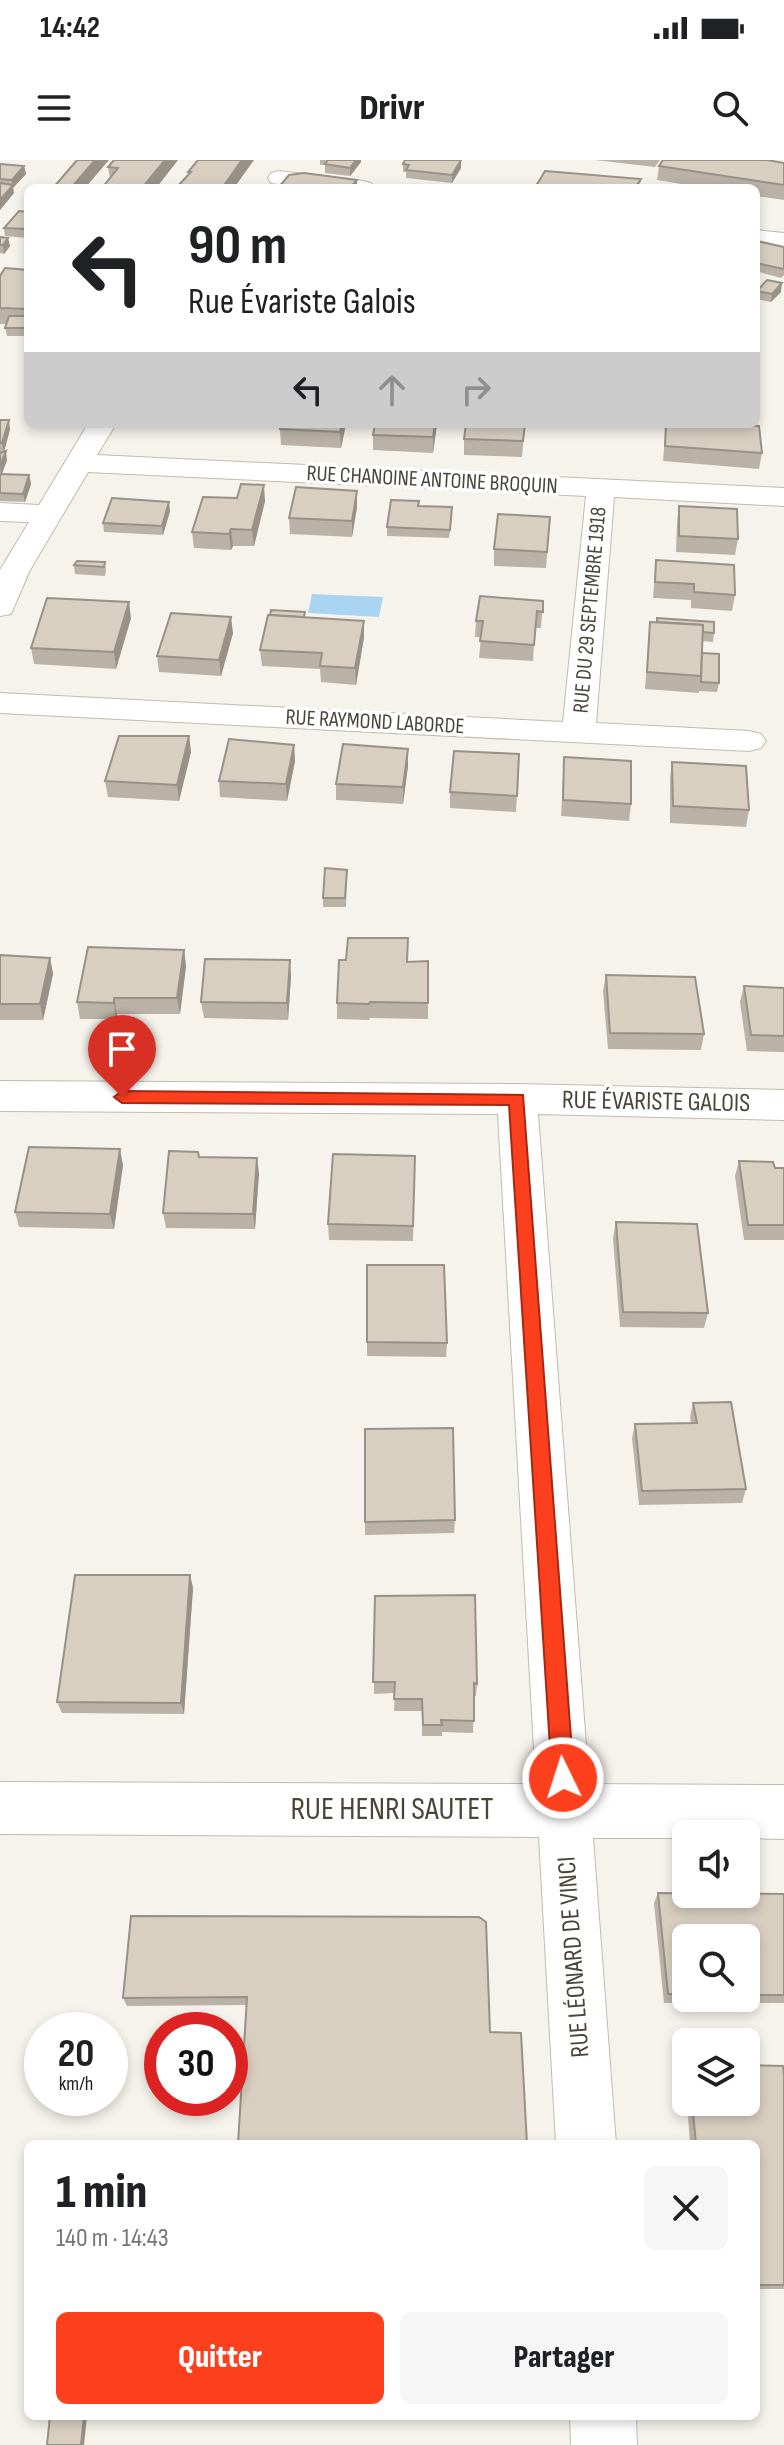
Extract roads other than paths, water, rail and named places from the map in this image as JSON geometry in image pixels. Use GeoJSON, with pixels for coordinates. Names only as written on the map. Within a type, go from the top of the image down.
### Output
{"type":"FeatureCollection","features":[{"type":"Feature","properties":{"kind":"street"},"geometry":{"type":"LineString","coordinates":[[282,175],[338,184]]}},
{"type":"Feature","properties":{"kind":"street"},"geometry":{"type":"LineString","coordinates":[[760,237],[784,240]]}},
{"type":"Feature","properties":{"kind":"street"},"geometry":{"type":"LineString","coordinates":[[0,607],[15,570],[100,428]]}},
{"type":"Feature","properties":{"kind":"street","name":"RUE CHANOINE ANTOINE BROQUIN"},"geometry":{"type":"LineString","coordinates":[[79,463],[784,497]]}},
{"type":"Feature","properties":{"kind":"street","name":"RUE DU 29 SEPTEMBRE 1918"},"geometry":{"type":"LineString","coordinates":[[579,732],[601,488]]}},
{"type":"Feature","properties":{"kind":"street"},"geometry":{"type":"LineString","coordinates":[[0,512],[49,514]]}},
{"type":"Feature","properties":{"kind":"street","name":"RUE RAYMOND LABORDE"},"geometry":{"type":"LineString","coordinates":[[0,703],[749,741]]}},
{"type":"Feature","properties":{"kind":"street","name":"RUE ÉVARISTE GALOIS"},"geometry":{"type":"LineString","coordinates":[[0,1096],[517,1099],[784,1105]]}},
{"type":"Feature","properties":{"kind":"street","name":"RUE LÉONARD DE VINCI"},"geometry":{"type":"LineString","coordinates":[[517,1099],[586,2140]]}},
{"type":"Feature","properties":{"kind":"street","name":"RUE HENRI SAUTET"},"geometry":{"type":"LineString","coordinates":[[0,1808],[784,1812]]}},
{"type":"Feature","properties":{"kind":"street"},"geometry":{"type":"LineString","coordinates":[[603,2420],[604,2445]]}},
{"type":"Feature","properties":{"kind":"water"},"geometry":{"type":"Polygon","coordinates":[[[312,594],[383,597],[379,617],[308,613],[312,594]]]}}]}
